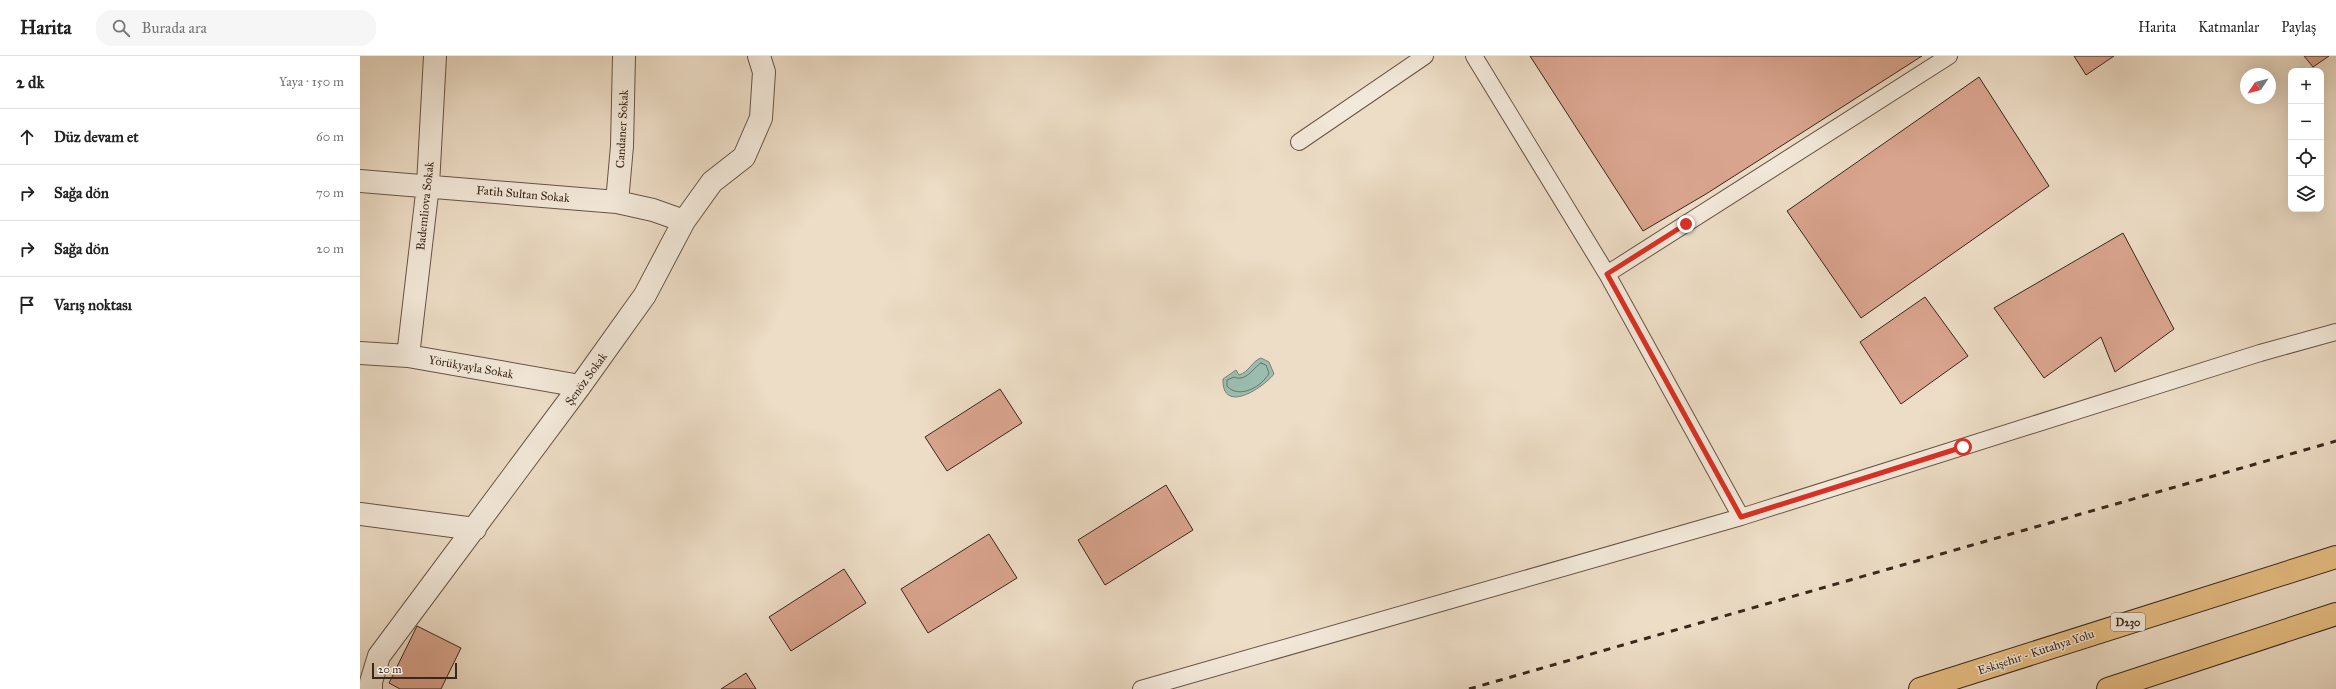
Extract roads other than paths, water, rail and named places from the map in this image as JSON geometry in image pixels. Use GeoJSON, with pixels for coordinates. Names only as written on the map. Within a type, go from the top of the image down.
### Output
{"type":"FeatureCollection","features":[{"type":"Feature","properties":{"kind":"highway","name":"Eskişehir - Kütahya Yolu"},"geometry":{"type":"LineString","coordinates":[[1920,689],[2336,557]]}},
{"type":"Feature","properties":{"kind":"highway"},"geometry":{"type":"LineString","coordinates":[[2108,689],[2336,614]]}},
{"type":"Feature","properties":{"kind":"street","name":"Bademliova Sokak"},"geometry":{"type":"LineString","coordinates":[[408,356],[428,185],[435,56]]}},
{"type":"Feature","properties":{"kind":"street","name":"Candaner Sokak"},"geometry":{"type":"LineString","coordinates":[[617,202],[622,146],[624,56]]}},
{"type":"Feature","properties":{"kind":"street","name":"Şenöz Sokak"},"geometry":{"type":"LineString","coordinates":[[371,689],[371,682],[379,656],[475,529],[645,295],[684,220],[712,182],[744,157],[761,118],[764,72],[759,56]]}},
{"type":"Feature","properties":{"kind":"street","name":"Fatih Sultan Sokak"},"geometry":{"type":"LineString","coordinates":[[360,181],[428,185],[617,202],[653,210],[684,220]]}},
{"type":"Feature","properties":{"kind":"street","name":"Yörükyayla Sokak"},"geometry":{"type":"LineString","coordinates":[[360,353],[408,356],[580,386]]}},
{"type":"Feature","properties":{"kind":"street"},"geometry":{"type":"LineString","coordinates":[[360,514],[475,529]]}},
{"type":"Feature","properties":{"kind":"lane"},"geometry":{"type":"LineString","coordinates":[[1299,142],[1425,56]]}},
{"type":"Feature","properties":{"kind":"lane"},"geometry":{"type":"LineString","coordinates":[[1474,56],[1607,274],[1741,517]]}},
{"type":"Feature","properties":{"kind":"lane"},"geometry":{"type":"LineString","coordinates":[[1607,274],[1949,56]]}},
{"type":"Feature","properties":{"kind":"lane"},"geometry":{"type":"LineString","coordinates":[[1141,689],[1741,517],[2260,353],[2336,332]]}},
{"type":"Feature","properties":{"kind":"water"},"geometry":{"type":"Polygon","coordinates":[[[1261,358],[1269,362],[1274,374],[1269,380],[1253,391],[1236,397],[1229,395],[1224,390],[1223,379],[1236,370],[1239,375],[1242,374],[1261,358]]]}},
{"type":"Feature","properties":{"kind":"railway"},"geometry":{"type":"LineString","coordinates":[[1469,689],[2336,441]]}}]}
